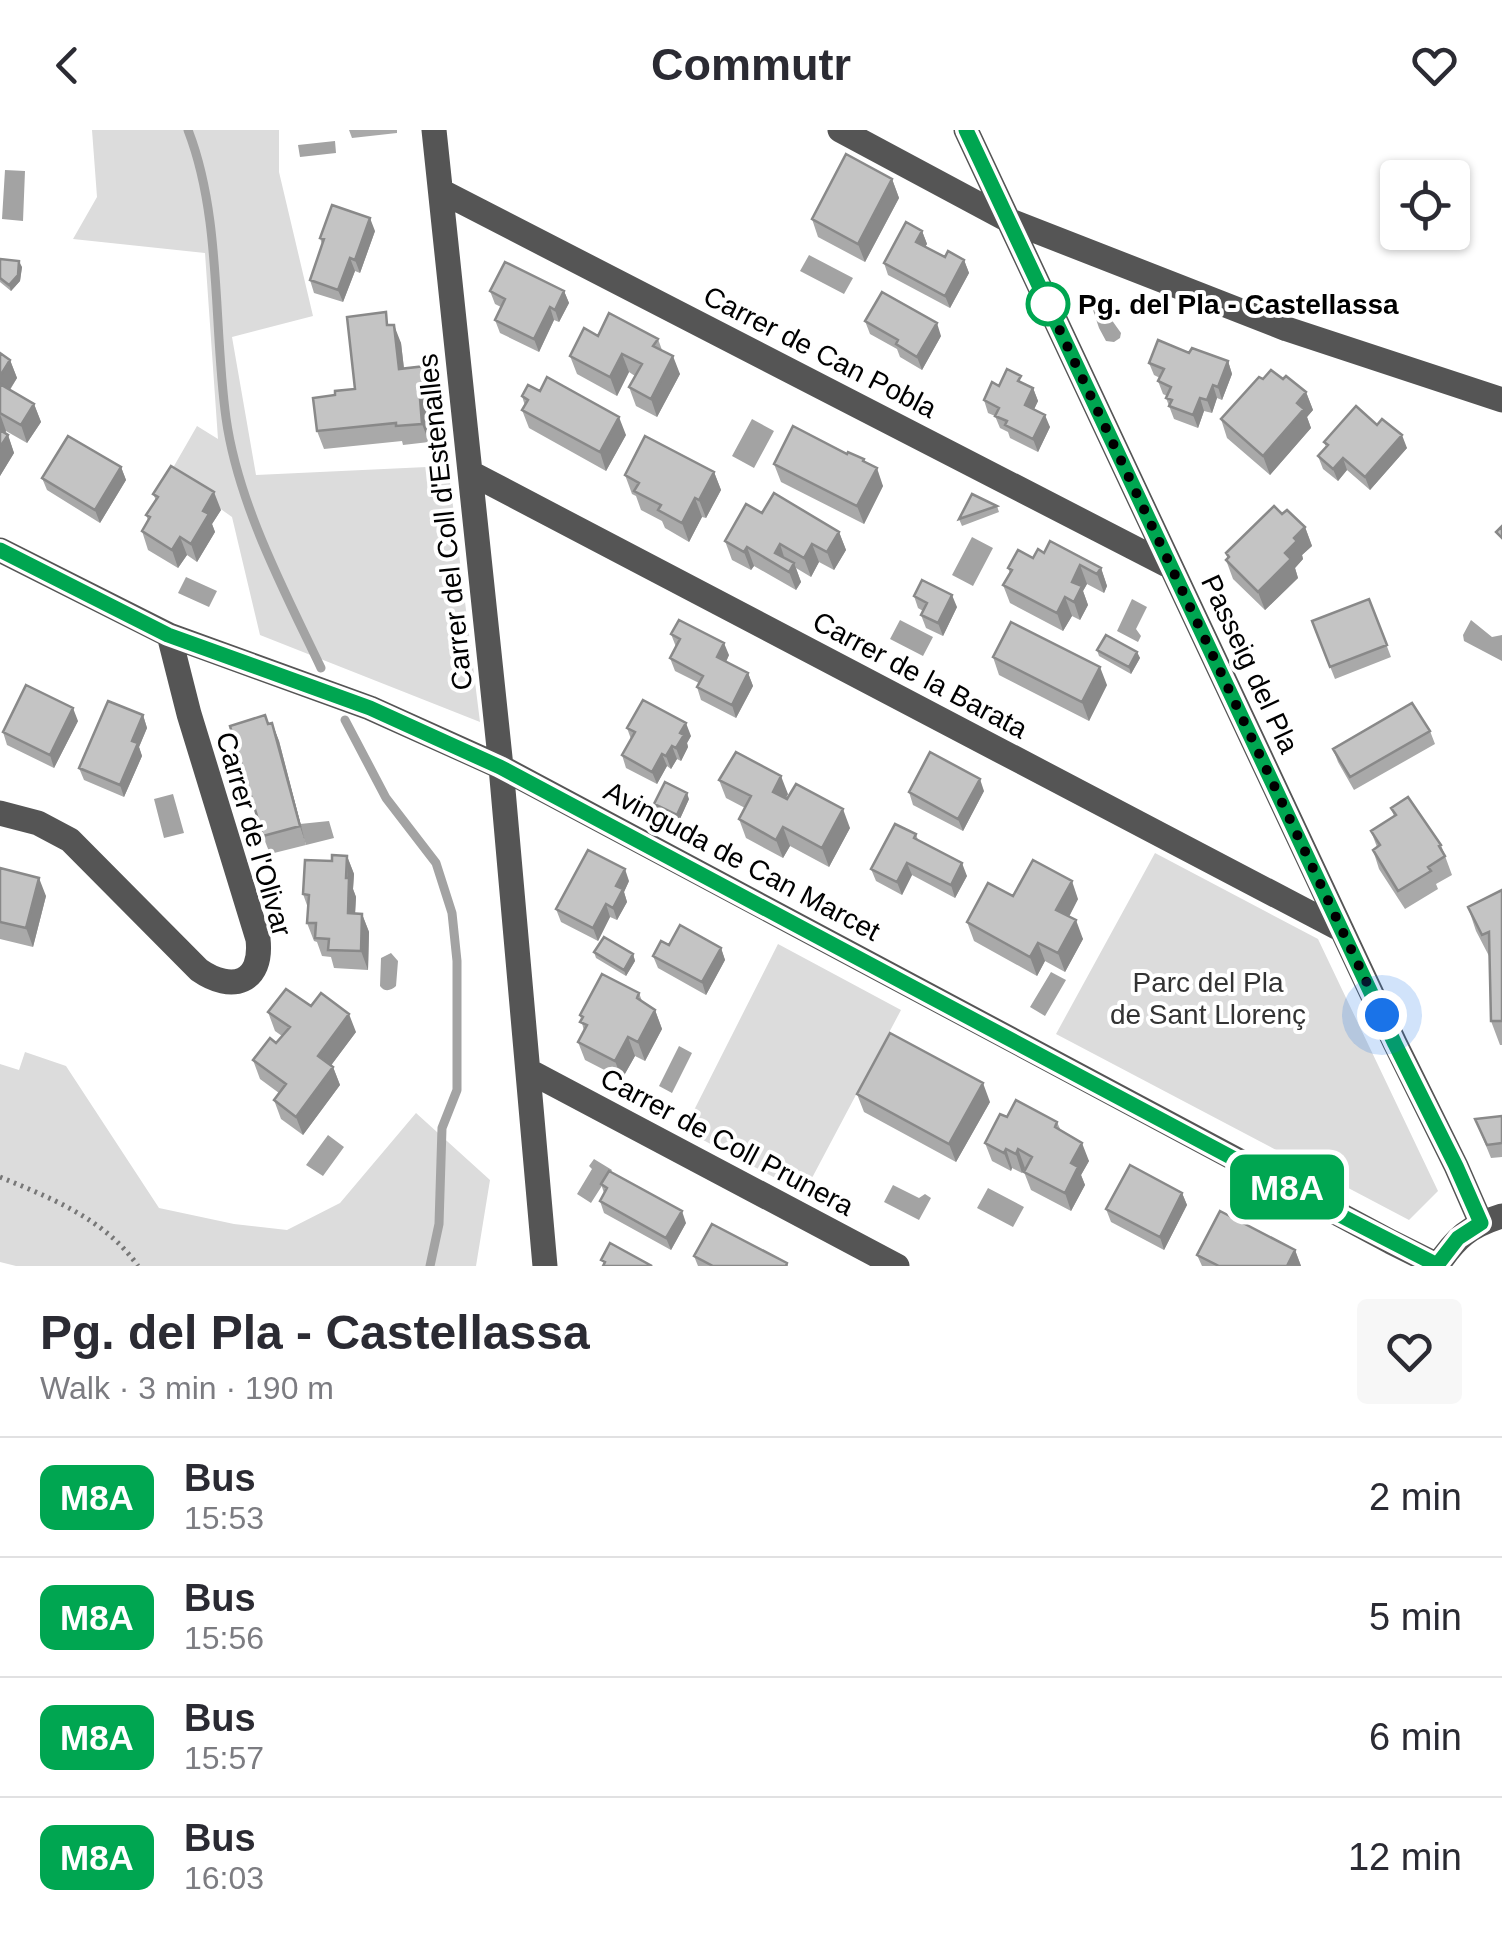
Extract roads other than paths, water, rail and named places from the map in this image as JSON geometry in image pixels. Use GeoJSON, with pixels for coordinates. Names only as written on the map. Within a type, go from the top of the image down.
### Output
{"type":"FeatureCollection","features":[{"type":"Feature","properties":{"kind":"street","name":"Carrer del Coll d'Estenalles"},"geometry":{"type":"LineString","coordinates":[[434,130],[500,767],[546,1266]]}},
{"type":"Feature","properties":{"kind":"street"},"geometry":{"type":"LineString","coordinates":[[840,130],[1008,220],[1287,329],[1502,400]]}},
{"type":"Feature","properties":{"kind":"street","name":"Passeig del Pla"},"geometry":{"type":"LineString","coordinates":[[966,130],[1342,930],[1456,1166],[1491,1220]]}},
{"type":"Feature","properties":{"kind":"street","name":"Carrer de Can Pobla"},"geometry":{"type":"LineString","coordinates":[[441,190],[1171,567]]}},
{"type":"Feature","properties":{"kind":"street","name":"Carrer de la Barata"},"geometry":{"type":"LineString","coordinates":[[471,473],[1342,930]]}},
{"type":"Feature","properties":{"kind":"street","name":"Avinguda de Can Marcet"},"geometry":{"type":"LineString","coordinates":[[0,550],[168,635],[370,708],[500,767],[1437,1266]]}},
{"type":"Feature","properties":{"kind":"street","name":"Carrer de l'Olivar"},"geometry":{"type":"LineString","coordinates":[[0,814],[38,823],[70,840],[210,978],[228,984],[251,973],[259,950],[258,939],[168,635]]}},
{"type":"Feature","properties":{"kind":"street","name":"Carrer de Coll Prunera"},"geometry":{"type":"LineString","coordinates":[[528,1071],[896,1266]]}},
{"type":"Feature","properties":{"kind":"street"},"geometry":{"type":"LineString","coordinates":[[1437,1266],[1458,1238],[1491,1220]]}},
{"type":"Feature","properties":{"kind":"waterway"},"geometry":{"type":"LineString","coordinates":[[188,130],[199,164],[212,235],[222,382],[232,450],[264,546],[321,668]]}},
{"type":"Feature","properties":{"kind":"waterway"},"geometry":{"type":"LineString","coordinates":[[345,720],[386,798],[436,863],[452,913],[457,961],[457,1090],[442,1128],[439,1224],[430,1266]]}},
{"type":"Feature","properties":{"kind":"place","name":"Pg. del Pla - Castellassa"},"geometry":{"type":"Point","coordinates":[1048,304]}},
{"type":"Feature","properties":{"kind":"park label","name":"Parc del Pla de Sant Llorenç"},"geometry":{"type":"Point","coordinates":[1208,998]}}]}
